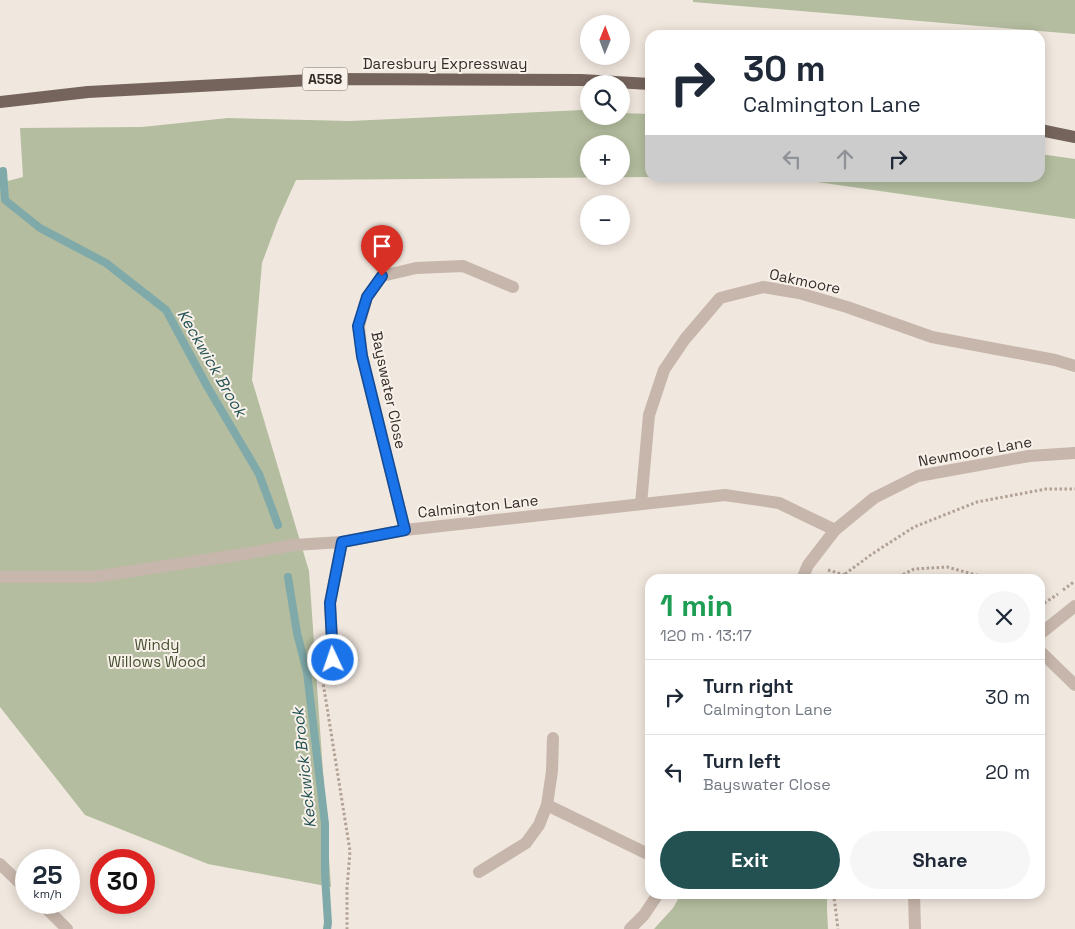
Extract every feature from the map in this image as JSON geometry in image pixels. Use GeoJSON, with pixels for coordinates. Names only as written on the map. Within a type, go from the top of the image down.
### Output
{"type":"FeatureCollection","features":[{"type":"Feature","properties":{"kind":"main road","name":"Daresbury Expressway"},"geometry":{"type":"LineString","coordinates":[[0,102],[88,92],[330,79],[581,80],[645,84]]}},
{"type":"Feature","properties":{"kind":"main road"},"geometry":{"type":"LineString","coordinates":[[1045,131],[1075,137]]}},
{"type":"Feature","properties":{"kind":"street","name":"Bayswater Close"},"geometry":{"type":"LineString","coordinates":[[405,530],[362,356],[358,326],[367,297],[382,276],[416,268],[463,266],[513,287]]}},
{"type":"Feature","properties":{"kind":"street","name":"Oakmoore"},"geometry":{"type":"LineString","coordinates":[[642,504],[649,415],[664,370],[685,339],[720,298],[762,286],[799,293],[847,307],[932,337],[1056,360],[1075,366]]}},
{"type":"Feature","properties":{"kind":"street","name":"Newmoore Lane"},"geometry":{"type":"LineString","coordinates":[[804,574],[808,565],[835,530],[874,498],[918,476],[1029,456],[1075,453]]}},
{"type":"Feature","properties":{"kind":"street","name":"Calmington Lane"},"geometry":{"type":"LineString","coordinates":[[0,577],[92,577],[294,545],[342,542],[405,530],[726,495],[779,503],[835,530]]}},
{"type":"Feature","properties":{"kind":"street"},"geometry":{"type":"LineString","coordinates":[[333,660],[330,603],[342,542]]}},
{"type":"Feature","properties":{"kind":"street"},"geometry":{"type":"LineString","coordinates":[[1045,630],[1075,606]]}},
{"type":"Feature","properties":{"kind":"street"},"geometry":{"type":"LineString","coordinates":[[1045,656],[1075,685]]}},
{"type":"Feature","properties":{"kind":"street"},"geometry":{"type":"LineString","coordinates":[[479,872],[526,843],[539,825],[547,805],[552,771],[553,738]]}},
{"type":"Feature","properties":{"kind":"street"},"geometry":{"type":"LineString","coordinates":[[547,805],[645,853]]}},
{"type":"Feature","properties":{"kind":"street"},"geometry":{"type":"LineString","coordinates":[[0,864],[15,878]]}},
{"type":"Feature","properties":{"kind":"street"},"geometry":{"type":"LineString","coordinates":[[630,929],[644,915],[655,899]]}},
{"type":"Feature","properties":{"kind":"street"},"geometry":{"type":"LineString","coordinates":[[914,899],[915,929]]}},
{"type":"Feature","properties":{"kind":"street"},"geometry":{"type":"LineString","coordinates":[[52,914],[67,929]]}},
{"type":"Feature","properties":{"kind":"path"},"geometry":{"type":"LineString","coordinates":[[808,565],[845,574],[914,527],[977,502],[1046,489],[1075,488]]}},
{"type":"Feature","properties":{"kind":"path"},"geometry":{"type":"LineString","coordinates":[[904,574],[914,569],[947,567],[973,574]]}},
{"type":"Feature","properties":{"kind":"path"},"geometry":{"type":"LineString","coordinates":[[333,660],[322,676],[350,851],[347,888],[347,929]]}},
{"type":"Feature","properties":{"kind":"path"},"geometry":{"type":"LineString","coordinates":[[834,899],[838,929]]}},
{"type":"Feature","properties":{"kind":"green space"},"geometry":{"type":"Polygon","coordinates":[[[693,0],[1075,0],[1075,34],[1045,30],[693,2],[693,0]]]}},
{"type":"Feature","properties":{"kind":"green space","name":"Windy Willows Wood"},"geometry":{"type":"Polygon","coordinates":[[[580,110],[580,125],[630,125],[630,113],[645,114],[645,177],[630,177],[630,135],[580,135],[580,178],[296,180],[278,220],[262,263],[252,380],[309,571],[331,887],[208,864],[85,815],[0,707],[0,183],[23,177],[20,128],[142,127],[228,118],[350,121],[580,110]]]}},
{"type":"Feature","properties":{"kind":"green space"},"geometry":{"type":"Polygon","coordinates":[[[1045,155],[1075,159],[1075,219],[817,182],[1045,182],[1045,155]]]}},
{"type":"Feature","properties":{"kind":"green space"},"geometry":{"type":"Polygon","coordinates":[[[678,899],[827,899],[828,929],[654,929],[673,908],[678,899]]]}},
{"type":"Feature","properties":{"kind":"waterway","name":"Keckwick Brook"},"geometry":{"type":"LineString","coordinates":[[3,171],[5,200],[40,228],[106,263],[166,310],[207,386],[259,474],[278,525]]}},
{"type":"Feature","properties":{"kind":"waterway","name":"Keckwick Brook"},"geometry":{"type":"LineString","coordinates":[[288,577],[297,633],[307,672],[325,824],[327,929]]}},
{"type":"Feature","properties":{"kind":"route"},"geometry":{"type":"LineString","coordinates":[[333,660],[330,603],[342,542],[405,530],[362,356],[358,326],[367,297],[382,276]]}}]}
